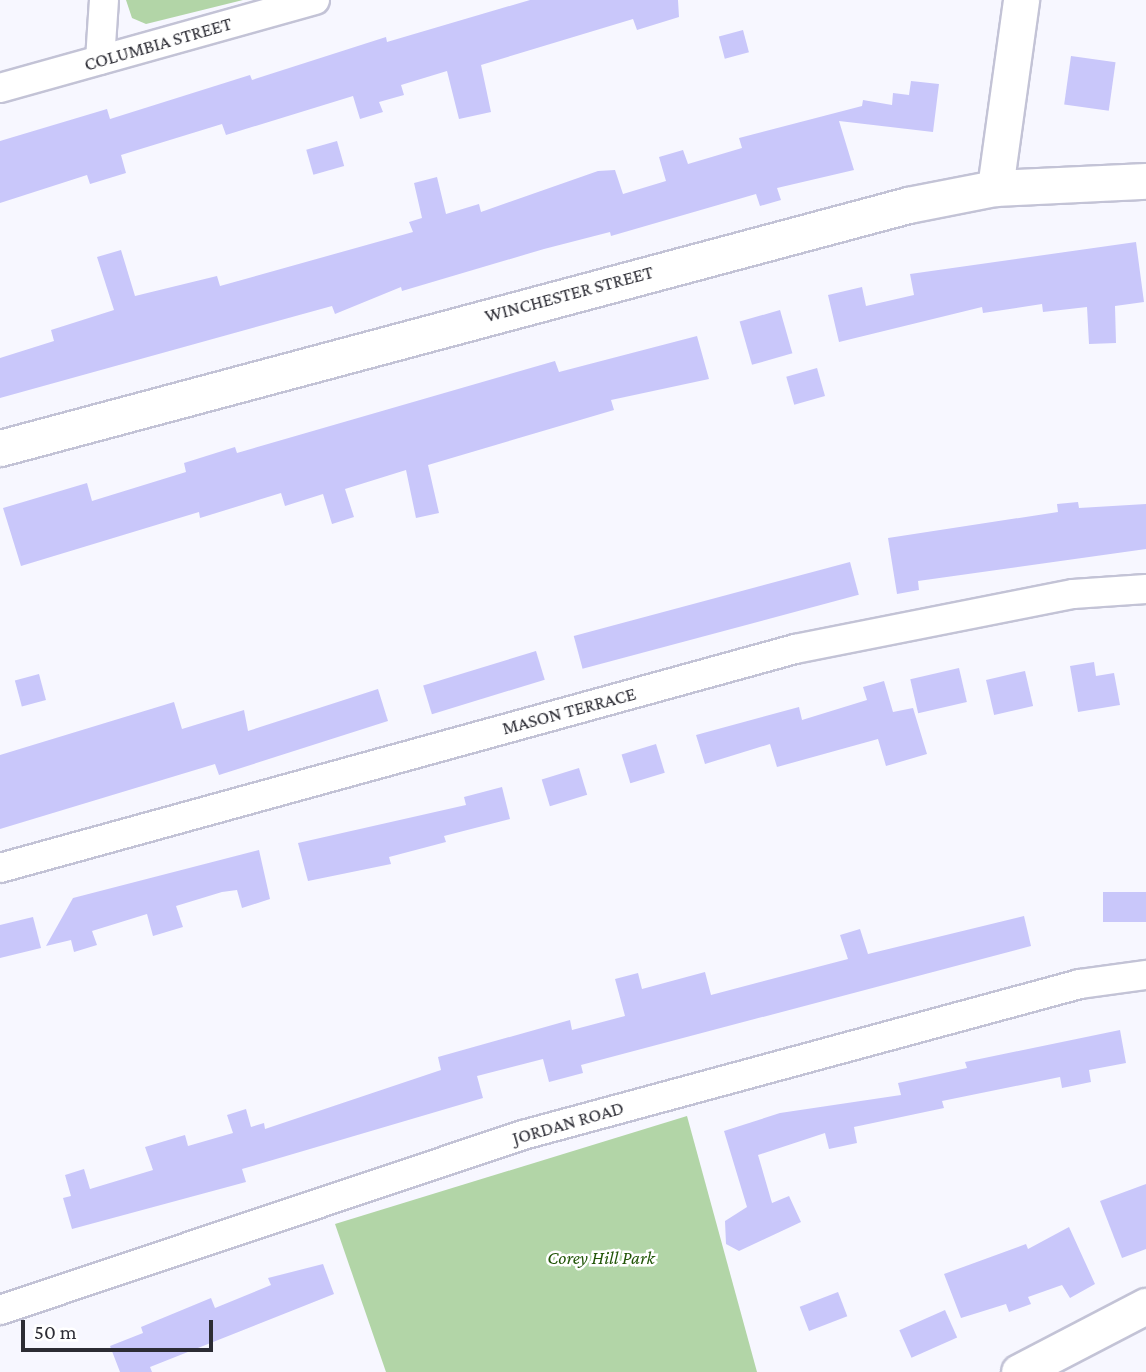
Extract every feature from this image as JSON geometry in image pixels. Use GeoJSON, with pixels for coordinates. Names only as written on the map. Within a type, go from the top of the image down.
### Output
{"type":"FeatureCollection","features":[{"type":"Feature","properties":{"kind":"street"},"geometry":{"type":"LineString","coordinates":[[100,60],[104,0]]}},
{"type":"Feature","properties":{"kind":"street","name":"COLUMBIA STREET"},"geometry":{"type":"LineString","coordinates":[[0,88],[315,0]]}},
{"type":"Feature","properties":{"kind":"street"},"geometry":{"type":"LineString","coordinates":[[995,188],[1021,0]]}},
{"type":"Feature","properties":{"kind":"street","name":"WINCHESTER STREET"},"geometry":{"type":"LineString","coordinates":[[0,448],[468,320],[995,188],[1146,181]]}},
{"type":"Feature","properties":{"kind":"street","name":"MASON TERRACE"},"geometry":{"type":"LineString","coordinates":[[0,868],[795,649],[1073,594],[1146,589]]}},
{"type":"Feature","properties":{"kind":"street","name":"JORDAN ROAD"},"geometry":{"type":"LineString","coordinates":[[0,1310],[523,1135],[1080,984],[1146,975]]}},
{"type":"Feature","properties":{"kind":"street"},"geometry":{"type":"LineString","coordinates":[[1019,1372],[1146,1306]]}},
{"type":"Feature","properties":{"kind":"green space"},"geometry":{"type":"Polygon","coordinates":[[[126,0],[243,0],[146,24],[132,18],[126,0]]]}},
{"type":"Feature","properties":{"kind":"green space","name":"Corey Hill Park"},"geometry":{"type":"Polygon","coordinates":[[[687,1116],[757,1372],[386,1372],[335,1224],[687,1116]]]}},
{"type":"Feature","properties":{"kind":"building"},"geometry":{"type":"Polygon","coordinates":[[[530,0],[678,0],[679,17],[637,30],[633,19],[481,65],[491,112],[459,119],[447,71],[401,85],[404,95],[379,102],[383,112],[360,119],[353,96],[226,135],[222,124],[121,155],[126,173],[90,184],[87,175],[0,203],[0,141],[107,109],[110,119],[250,75],[252,80],[386,37],[387,42],[530,0]]]}},
{"type":"Feature","properties":{"kind":"building"},"geometry":{"type":"Polygon","coordinates":[[[743,30],[749,52],[725,59],[719,36],[743,30]]]}},
{"type":"Feature","properties":{"kind":"building"},"geometry":{"type":"Polygon","coordinates":[[[1071,56],[1116,62],[1109,111],[1064,105],[1071,56]]]}},
{"type":"Feature","properties":{"kind":"building"},"geometry":{"type":"Polygon","coordinates":[[[911,81],[939,84],[933,132],[839,121],[854,170],[777,188],[781,200],[760,206],[756,194],[611,236],[610,232],[544,249],[402,291],[401,287],[335,314],[332,306],[0,398],[0,358],[54,341],[51,330],[114,310],[97,257],[121,250],[135,296],[217,276],[220,286],[413,232],[409,222],[422,218],[414,183],[437,177],[446,214],[479,204],[481,212],[598,171],[615,170],[623,194],[666,181],[659,157],[683,150],[688,164],[742,148],[739,138],[862,106],[863,100],[892,105],[893,93],[909,95],[911,81]]]}},
{"type":"Feature","properties":{"kind":"building"},"geometry":{"type":"Polygon","coordinates":[[[337,141],[344,166],[313,175],[306,150],[337,141]]]}},
{"type":"Feature","properties":{"kind":"building"},"geometry":{"type":"Polygon","coordinates":[[[1136,242],[1144,302],[1115,306],[1116,343],[1089,344],[1087,307],[1043,312],[1042,304],[983,313],[982,307],[839,342],[828,295],[862,287],[866,306],[914,295],[910,274],[1136,242]]]}},
{"type":"Feature","properties":{"kind":"building"},"geometry":{"type":"Polygon","coordinates":[[[780,310],[792,353],[752,365],[740,322],[780,310]]]}},
{"type":"Feature","properties":{"kind":"building"},"geometry":{"type":"Polygon","coordinates":[[[697,336],[709,379],[611,400],[614,410],[428,465],[439,513],[416,518],[406,470],[345,489],[354,517],[332,524],[323,494],[285,506],[281,493],[200,518],[199,512],[21,566],[3,508],[87,483],[92,501],[186,472],[184,463],[235,447],[237,453],[555,361],[559,372],[697,336]]]}},
{"type":"Feature","properties":{"kind":"building"},"geometry":{"type":"Polygon","coordinates":[[[817,368],[825,396],[794,405],[786,377],[817,368]]]}},
{"type":"Feature","properties":{"kind":"building"},"geometry":{"type":"Polygon","coordinates":[[[1078,502],[1079,508],[1146,504],[1146,549],[918,581],[919,590],[897,594],[888,538],[1058,512],[1057,504],[1078,502]]]}},
{"type":"Feature","properties":{"kind":"building"},"geometry":{"type":"Polygon","coordinates":[[[850,562],[859,595],[583,669],[574,636],[850,562]]]}},
{"type":"Feature","properties":{"kind":"building"},"geometry":{"type":"Polygon","coordinates":[[[536,651],[545,680],[432,714],[423,685],[536,651]]]}},
{"type":"Feature","properties":{"kind":"building"},"geometry":{"type":"Polygon","coordinates":[[[1094,662],[1096,676],[1114,673],[1120,705],[1078,712],[1070,666],[1094,662]]]}},
{"type":"Feature","properties":{"kind":"building"},"geometry":{"type":"Polygon","coordinates":[[[959,668],[967,702],[918,713],[910,679],[959,668]]]}},
{"type":"Feature","properties":{"kind":"building"},"geometry":{"type":"Polygon","coordinates":[[[1025,671],[1033,706],[994,715],[986,680],[1025,671]]]}},
{"type":"Feature","properties":{"kind":"building"},"geometry":{"type":"Polygon","coordinates":[[[39,674],[46,700],[22,707],[15,680],[39,674]]]}},
{"type":"Feature","properties":{"kind":"building"},"geometry":{"type":"Polygon","coordinates":[[[884,681],[893,712],[913,708],[927,754],[886,766],[878,739],[777,767],[770,744],[705,764],[696,735],[799,707],[802,720],[867,700],[863,687],[884,681]]]}},
{"type":"Feature","properties":{"kind":"building"},"geometry":{"type":"Polygon","coordinates":[[[378,689],[388,721],[219,775],[215,764],[0,829],[0,755],[174,702],[182,729],[244,710],[248,731],[378,689]]]}},
{"type":"Feature","properties":{"kind":"building"},"geometry":{"type":"Polygon","coordinates":[[[656,744],[665,773],[630,783],[622,755],[656,744]]]}},
{"type":"Feature","properties":{"kind":"building"},"geometry":{"type":"Polygon","coordinates":[[[579,768],[587,795],[550,806],[542,779],[579,768]]]}},
{"type":"Feature","properties":{"kind":"building"},"geometry":{"type":"Polygon","coordinates":[[[502,787],[510,819],[444,836],[446,842],[389,857],[391,864],[308,881],[298,843],[466,805],[464,797],[502,787]]]}},
{"type":"Feature","properties":{"kind":"building"},"geometry":{"type":"Polygon","coordinates":[[[259,850],[270,899],[242,908],[237,890],[222,892],[176,906],[183,927],[153,936],[147,914],[92,931],[97,945],[74,952],[71,940],[46,946],[73,898],[259,850]]]}},
{"type":"Feature","properties":{"kind":"building"},"geometry":{"type":"Polygon","coordinates":[[[1103,892],[1146,892],[1146,922],[1103,922],[1103,892]]]}},
{"type":"Feature","properties":{"kind":"building"},"geometry":{"type":"Polygon","coordinates":[[[1024,916],[1031,946],[581,1065],[583,1073],[549,1082],[543,1059],[477,1076],[483,1098],[242,1169],[246,1182],[72,1229],[63,1198],[71,1196],[65,1175],[84,1169],[90,1189],[153,1170],[145,1147],[185,1135],[188,1146],[233,1133],[227,1115],[246,1109],[251,1127],[264,1123],[265,1129],[441,1070],[438,1057],[570,1020],[572,1030],[625,1016],[615,979],[638,973],[642,989],[705,972],[711,995],[848,959],[840,935],[860,929],[868,954],[1024,916]]]}},
{"type":"Feature","properties":{"kind":"building"},"geometry":{"type":"Polygon","coordinates":[[[33,917],[41,948],[0,958],[0,925],[33,917]]]}},
{"type":"Feature","properties":{"kind":"building"},"geometry":{"type":"Polygon","coordinates":[[[1120,1030],[1126,1063],[1089,1070],[1091,1082],[1062,1088],[1060,1077],[942,1101],[944,1108],[854,1127],[857,1143],[829,1149],[825,1133],[758,1155],[772,1203],[789,1196],[801,1222],[739,1251],[726,1244],[725,1221],[747,1207],[724,1131],[780,1113],[901,1095],[898,1083],[967,1068],[965,1062],[1120,1030]]]}},
{"type":"Feature","properties":{"kind":"building"},"geometry":{"type":"Polygon","coordinates":[[[1146,1184],[1146,1249],[1122,1258],[1100,1201],[1146,1184]]]}},
{"type":"Feature","properties":{"kind":"building"},"geometry":{"type":"Polygon","coordinates":[[[1069,1227],[1095,1284],[1070,1298],[1062,1285],[1028,1297],[1031,1304],[1009,1312],[1006,1304],[961,1318],[944,1274],[1026,1244],[1028,1249],[1069,1227]]]}},
{"type":"Feature","properties":{"kind":"building"},"geometry":{"type":"Polygon","coordinates":[[[323,1264],[334,1294],[150,1367],[152,1372],[120,1372],[110,1346],[143,1333],[141,1327],[211,1298],[215,1308],[271,1285],[268,1278],[323,1264]]]}},
{"type":"Feature","properties":{"kind":"building"},"geometry":{"type":"Polygon","coordinates":[[[838,1292],[847,1316],[809,1331],[800,1307],[838,1292]]]}},
{"type":"Feature","properties":{"kind":"building"},"geometry":{"type":"Polygon","coordinates":[[[945,1310],[957,1337],[912,1358],[899,1330],[945,1310]]]}}]}
